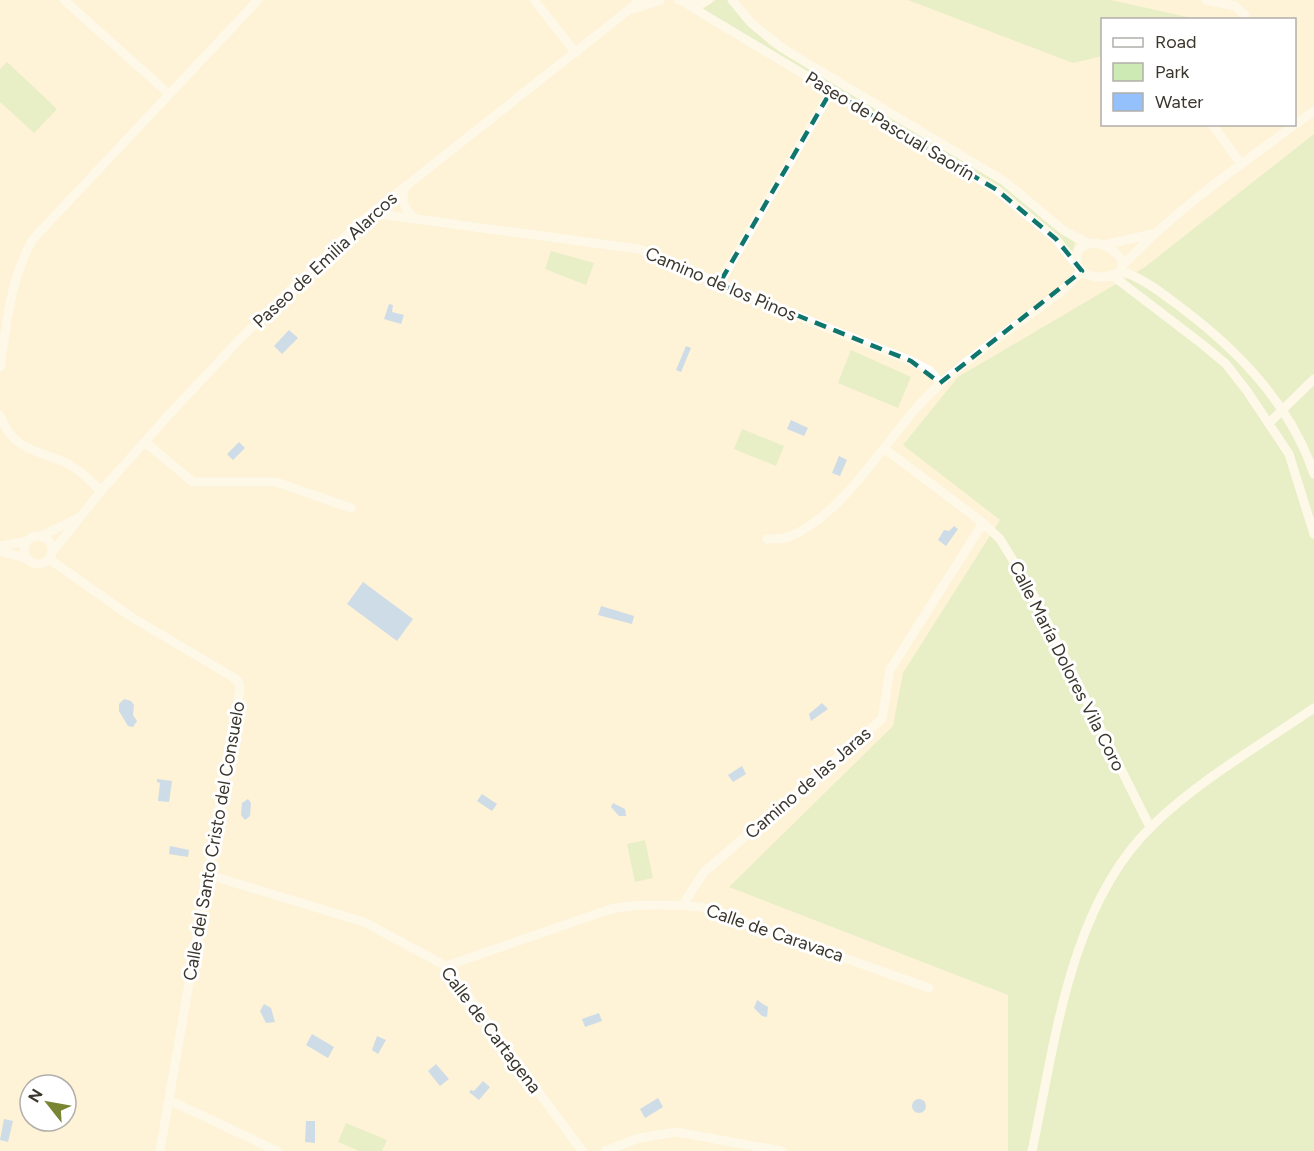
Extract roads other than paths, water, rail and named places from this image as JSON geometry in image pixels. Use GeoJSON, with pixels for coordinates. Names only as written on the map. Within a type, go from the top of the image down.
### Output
{"type":"FeatureCollection","features":[{"type":"Feature","properties":{"kind":"street"},"geometry":{"type":"LineString","coordinates":[[64,0],[169,94]]}},
{"type":"Feature","properties":{"kind":"street"},"geometry":{"type":"LineString","coordinates":[[0,367],[12,286],[20,262],[33,239],[258,0]]}},
{"type":"Feature","properties":{"kind":"street"},"geometry":{"type":"LineString","coordinates":[[534,0],[576,53]]}},
{"type":"Feature","properties":{"kind":"street","name":"Paseo de Emilia Alarcos"},"geometry":{"type":"LineString","coordinates":[[51,555],[101,491],[239,340],[371,213],[641,0]]}},
{"type":"Feature","properties":{"kind":"street","name":"Paseo de Emilia Alarcos"},"geometry":{"type":"LineString","coordinates":[[629,11],[660,0]]}},
{"type":"Feature","properties":{"kind":"street","name":"Paseo de Pascual Saorín"},"geometry":{"type":"LineString","coordinates":[[678,0],[997,190],[1056,239],[1080,268]]}},
{"type":"Feature","properties":{"kind":"street"},"geometry":{"type":"LineString","coordinates":[[688,5],[696,5],[708,0]]}},
{"type":"Feature","properties":{"kind":"street","name":"Paseo de Pascual Saorín"},"geometry":{"type":"LineString","coordinates":[[732,0],[751,23],[782,48],[1004,181],[1063,230],[1089,244]]}},
{"type":"Feature","properties":{"kind":"street"},"geometry":{"type":"LineString","coordinates":[[1206,0],[1235,6],[1245,15],[1245,18]]}},
{"type":"Feature","properties":{"kind":"street"},"geometry":{"type":"LineString","coordinates":[[719,284],[831,91]]}},
{"type":"Feature","properties":{"kind":"street"},"geometry":{"type":"LineString","coordinates":[[1296,124],[1314,111]]}},
{"type":"Feature","properties":{"kind":"street"},"geometry":{"type":"LineString","coordinates":[[1213,126],[1241,164]]}},
{"type":"Feature","properties":{"kind":"street"},"geometry":{"type":"LineString","coordinates":[[1080,268],[1098,278],[1119,271],[1153,234],[1241,164],[1293,126]]}},
{"type":"Feature","properties":{"kind":"street"},"geometry":{"type":"LineString","coordinates":[[406,185],[402,200],[404,207],[415,218]]}},
{"type":"Feature","properties":{"kind":"street","name":"Camino de los Pinos"},"geometry":{"type":"LineString","coordinates":[[371,213],[639,249],[719,284],[911,361],[930,371],[940,383]]}},
{"type":"Feature","properties":{"kind":"street"},"geometry":{"type":"LineString","coordinates":[[766,539],[786,538],[806,528],[834,505],[885,450],[940,383],[1062,291],[1080,268],[1078,251],[1089,244],[1103,244],[1153,234]]}},
{"type":"Feature","properties":{"kind":"street"},"geometry":{"type":"LineString","coordinates":[[1103,244],[1118,253],[1122,260],[1119,271]]}},
{"type":"Feature","properties":{"kind":"street"},"geometry":{"type":"LineString","coordinates":[[1119,271],[1139,277],[1223,339],[1256,373],[1305,446],[1314,474]]}},
{"type":"Feature","properties":{"kind":"street"},"geometry":{"type":"LineString","coordinates":[[1119,271],[1226,364],[1289,454],[1314,534]]}},
{"type":"Feature","properties":{"kind":"street"},"geometry":{"type":"LineString","coordinates":[[1269,423],[1314,380]]}},
{"type":"Feature","properties":{"kind":"street"},"geometry":{"type":"LineString","coordinates":[[0,415],[12,438],[27,449],[71,466],[101,491]]}},
{"type":"Feature","properties":{"kind":"street"},"geometry":{"type":"LineString","coordinates":[[146,443],[193,482],[276,482],[351,508]]}},
{"type":"Feature","properties":{"kind":"street","name":"Calle María Dolores Vila Coro"},"geometry":{"type":"LineString","coordinates":[[885,450],[983,523],[1000,539],[1030,588],[1150,827]]}},
{"type":"Feature","properties":{"kind":"street","name":"Paseo de Emilia Alarcos"},"geometry":{"type":"LineString","coordinates":[[41,536],[81,516]]}},
{"type":"Feature","properties":{"kind":"street","name":"Camino de las Jaras"},"geometry":{"type":"LineString","coordinates":[[682,906],[704,872],[882,719],[890,670],[983,523]]}},
{"type":"Feature","properties":{"kind":"street"},"geometry":{"type":"LineString","coordinates":[[0,546],[41,536],[50,541],[51,555],[38,564],[0,551]]}},
{"type":"Feature","properties":{"kind":"street"},"geometry":{"type":"LineString","coordinates":[[27,541],[25,554],[28,559]]}},
{"type":"Feature","properties":{"kind":"street","name":"Calle del Santo Cristo del Consuelo"},"geometry":{"type":"LineString","coordinates":[[51,555],[133,618],[238,681],[240,688],[160,1151]]}},
{"type":"Feature","properties":{"kind":"street"},"geometry":{"type":"LineString","coordinates":[[1032,1151],[1061,1014],[1080,943],[1114,873],[1150,827],[1195,789],[1314,708]]}},
{"type":"Feature","properties":{"kind":"street","name":"Calle de Cartagena"},"geometry":{"type":"LineString","coordinates":[[209,875],[364,922],[446,966],[582,1151]]}},
{"type":"Feature","properties":{"kind":"street","name":"Calle de Caravaca"},"geometry":{"type":"LineString","coordinates":[[446,966],[611,909],[633,905],[682,906],[701,907],[929,988]]}},
{"type":"Feature","properties":{"kind":"street"},"geometry":{"type":"LineString","coordinates":[[169,1100],[278,1151]]}},
{"type":"Feature","properties":{"kind":"street"},"geometry":{"type":"LineString","coordinates":[[604,1151],[639,1138],[676,1132],[782,1151]]}},
{"type":"Feature","properties":{"kind":"water"},"geometry":{"type":"Polygon","coordinates":[[[389,304],[393,305],[392,312],[404,315],[401,324],[384,319],[389,304]]]}},
{"type":"Feature","properties":{"kind":"water"},"geometry":{"type":"Polygon","coordinates":[[[289,330],[298,338],[282,354],[274,346],[289,330]]]}},
{"type":"Feature","properties":{"kind":"water"},"geometry":{"type":"Polygon","coordinates":[[[686,346],[691,348],[681,372],[676,370],[686,346]]]}},
{"type":"Feature","properties":{"kind":"water"},"geometry":{"type":"Polygon","coordinates":[[[791,420],[808,428],[804,436],[787,429],[791,420]]]}},
{"type":"Feature","properties":{"kind":"water"},"geometry":{"type":"Polygon","coordinates":[[[239,442],[245,448],[233,460],[227,454],[239,442]]]}},
{"type":"Feature","properties":{"kind":"water"},"geometry":{"type":"Polygon","coordinates":[[[839,456],[847,460],[840,476],[832,473],[839,456]]]}},
{"type":"Feature","properties":{"kind":"water"},"geometry":{"type":"Polygon","coordinates":[[[954,526],[958,529],[946,546],[938,540],[944,530],[949,531],[954,526]]]}},
{"type":"Feature","properties":{"kind":"water"},"geometry":{"type":"Polygon","coordinates":[[[363,582],[413,619],[397,641],[347,604],[363,582]]]}},
{"type":"Feature","properties":{"kind":"water"},"geometry":{"type":"Polygon","coordinates":[[[601,606],[634,616],[632,624],[598,615],[601,606]]]}},
{"type":"Feature","properties":{"kind":"water"},"geometry":{"type":"Polygon","coordinates":[[[124,699],[131,701],[134,705],[133,715],[137,721],[133,727],[128,726],[119,711],[119,704],[124,699]]]}},
{"type":"Feature","properties":{"kind":"water"},"geometry":{"type":"Polygon","coordinates":[[[822,703],[828,709],[811,721],[809,714],[822,703]]]}},
{"type":"Feature","properties":{"kind":"water"},"geometry":{"type":"Polygon","coordinates":[[[742,766],[746,774],[733,782],[728,775],[742,766]]]}},
{"type":"Feature","properties":{"kind":"water"},"geometry":{"type":"Polygon","coordinates":[[[157,779],[172,781],[169,802],[158,801],[160,783],[157,779]]]}},
{"type":"Feature","properties":{"kind":"water"},"geometry":{"type":"Polygon","coordinates":[[[482,794],[497,804],[492,811],[477,801],[482,794]]]}},
{"type":"Feature","properties":{"kind":"water"},"geometry":{"type":"Polygon","coordinates":[[[248,799],[251,803],[250,816],[245,820],[241,815],[242,803],[248,799]]]}},
{"type":"Feature","properties":{"kind":"water"},"geometry":{"type":"Polygon","coordinates":[[[613,803],[625,809],[626,816],[619,816],[611,807],[613,803]]]}},
{"type":"Feature","properties":{"kind":"water"},"geometry":{"type":"Polygon","coordinates":[[[170,846],[189,850],[188,857],[169,854],[170,846]]]}},
{"type":"Feature","properties":{"kind":"water"},"geometry":{"type":"Polygon","coordinates":[[[757,1000],[768,1007],[767,1017],[762,1016],[754,1008],[757,1000]]]}},
{"type":"Feature","properties":{"kind":"water"},"geometry":{"type":"Polygon","coordinates":[[[264,1004],[271,1008],[275,1022],[266,1023],[260,1011],[264,1004]]]}},
{"type":"Feature","properties":{"kind":"water"},"geometry":{"type":"Polygon","coordinates":[[[599,1013],[602,1021],[585,1027],[582,1019],[599,1013]]]}},
{"type":"Feature","properties":{"kind":"water"},"geometry":{"type":"Polygon","coordinates":[[[312,1034],[334,1047],[328,1058],[306,1045],[312,1034]]]}},
{"type":"Feature","properties":{"kind":"water"},"geometry":{"type":"Polygon","coordinates":[[[377,1036],[386,1040],[378,1054],[372,1050],[377,1036]]]}},
{"type":"Feature","properties":{"kind":"water"},"geometry":{"type":"Polygon","coordinates":[[[436,1064],[449,1079],[440,1086],[428,1071],[436,1064]]]}},
{"type":"Feature","properties":{"kind":"water"},"geometry":{"type":"Polygon","coordinates":[[[483,1081],[490,1087],[479,1100],[469,1092],[474,1091],[483,1081]]]}},
{"type":"Feature","properties":{"kind":"water"},"geometry":{"type":"Polygon","coordinates":[[[658,1098],[663,1107],[645,1118],[640,1109],[658,1098]]]}},
{"type":"Feature","properties":{"kind":"water"},"geometry":{"type":"Polygon","coordinates":[[[919,1099],[924,1101],[926,1106],[924,1111],[919,1113],[914,1111],[912,1106],[914,1101],[919,1099]]]}},
{"type":"Feature","properties":{"kind":"water"},"geometry":{"type":"Polygon","coordinates":[[[4,1119],[13,1121],[8,1142],[0,1140],[4,1119]]]}},
{"type":"Feature","properties":{"kind":"water"},"geometry":{"type":"Polygon","coordinates":[[[306,1121],[315,1121],[315,1143],[305,1142],[306,1121]]]}}]}
